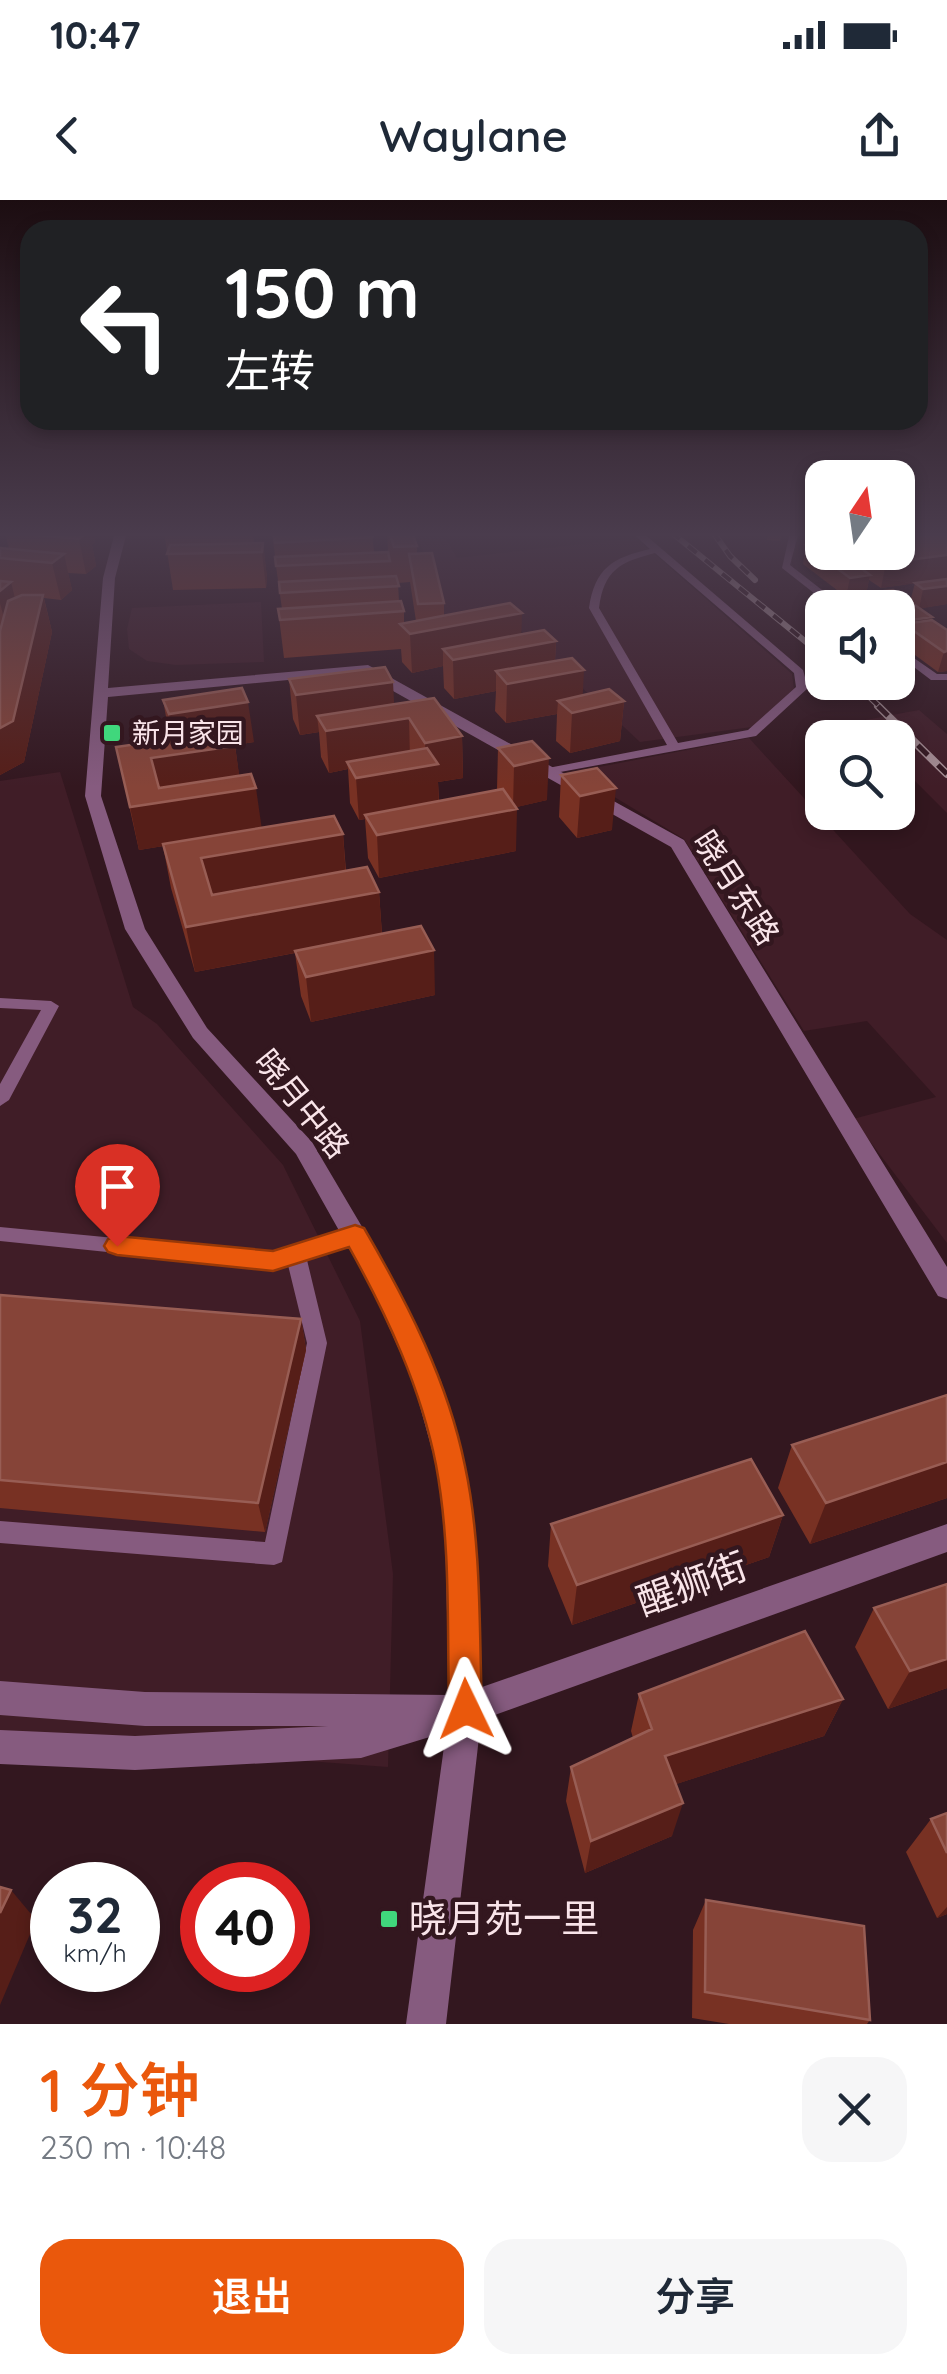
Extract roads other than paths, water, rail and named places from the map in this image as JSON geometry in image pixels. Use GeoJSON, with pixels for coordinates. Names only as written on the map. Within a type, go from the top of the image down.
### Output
{"type":"FeatureCollection","features":[{"type":"Feature","properties":{"kind":"street","name":"晓月中路"},"geometry":{"type":"LineString","coordinates":[[107,617],[93,796],[135,929],[200,1033],[304,1148],[385,1288],[427,1381],[450,1464],[460,1531],[466,1709],[426,2024]]}},
{"type":"Feature","properties":{"kind":"street"},"geometry":{"type":"LineString","coordinates":[[599,617],[675,748]]}},
{"type":"Feature","properties":{"kind":"street"},"geometry":{"type":"LineString","coordinates":[[548,772],[752,733],[802,688],[798,672],[735,617]]}},
{"type":"Feature","properties":{"kind":"street"},"geometry":{"type":"LineString","coordinates":[[915,663],[935,678],[947,676]]}},
{"type":"Feature","properties":{"kind":"street","name":"晓月东路"},"geometry":{"type":"LineString","coordinates":[[101,694],[363,668],[678,844],[947,1290]]}},
{"type":"Feature","properties":{"kind":"street"},"geometry":{"type":"LineString","coordinates":[[0,1003],[51,1006],[0,1100]]}},
{"type":"Feature","properties":{"kind":"street"},"geometry":{"type":"LineString","coordinates":[[0,1234],[273,1261],[355,1235]]}},
{"type":"Feature","properties":{"kind":"street"},"geometry":{"type":"LineString","coordinates":[[0,1532],[274,1554],[317,1343],[296,1256]]}},
{"type":"Feature","properties":{"kind":"street","name":"醒狮街"},"geometry":{"type":"LineString","coordinates":[[0,1747],[135,1753],[361,1741],[466,1709],[947,1538]]}},
{"type":"Feature","properties":{"kind":"street","name":"醒狮街"},"geometry":{"type":"LineString","coordinates":[[0,1698],[145,1709],[466,1709]]}},
{"type":"Feature","properties":{"kind":"railway"},"geometry":{"type":"LineString","coordinates":[[775,617],[805,641]]}},
{"type":"Feature","properties":{"kind":"railway"},"geometry":{"type":"LineString","coordinates":[[873,700],[881,708]]}},
{"type":"Feature","properties":{"kind":"railway"},"geometry":{"type":"LineString","coordinates":[[878,706],[947,774]]}},
{"type":"Feature","properties":{"kind":"place","name":"新月家园"},"geometry":{"type":"Point","coordinates":[112,733]}},
{"type":"Feature","properties":{"kind":"place","name":"晓月苑一里"},"geometry":{"type":"Point","coordinates":[389,1919]}}]}
